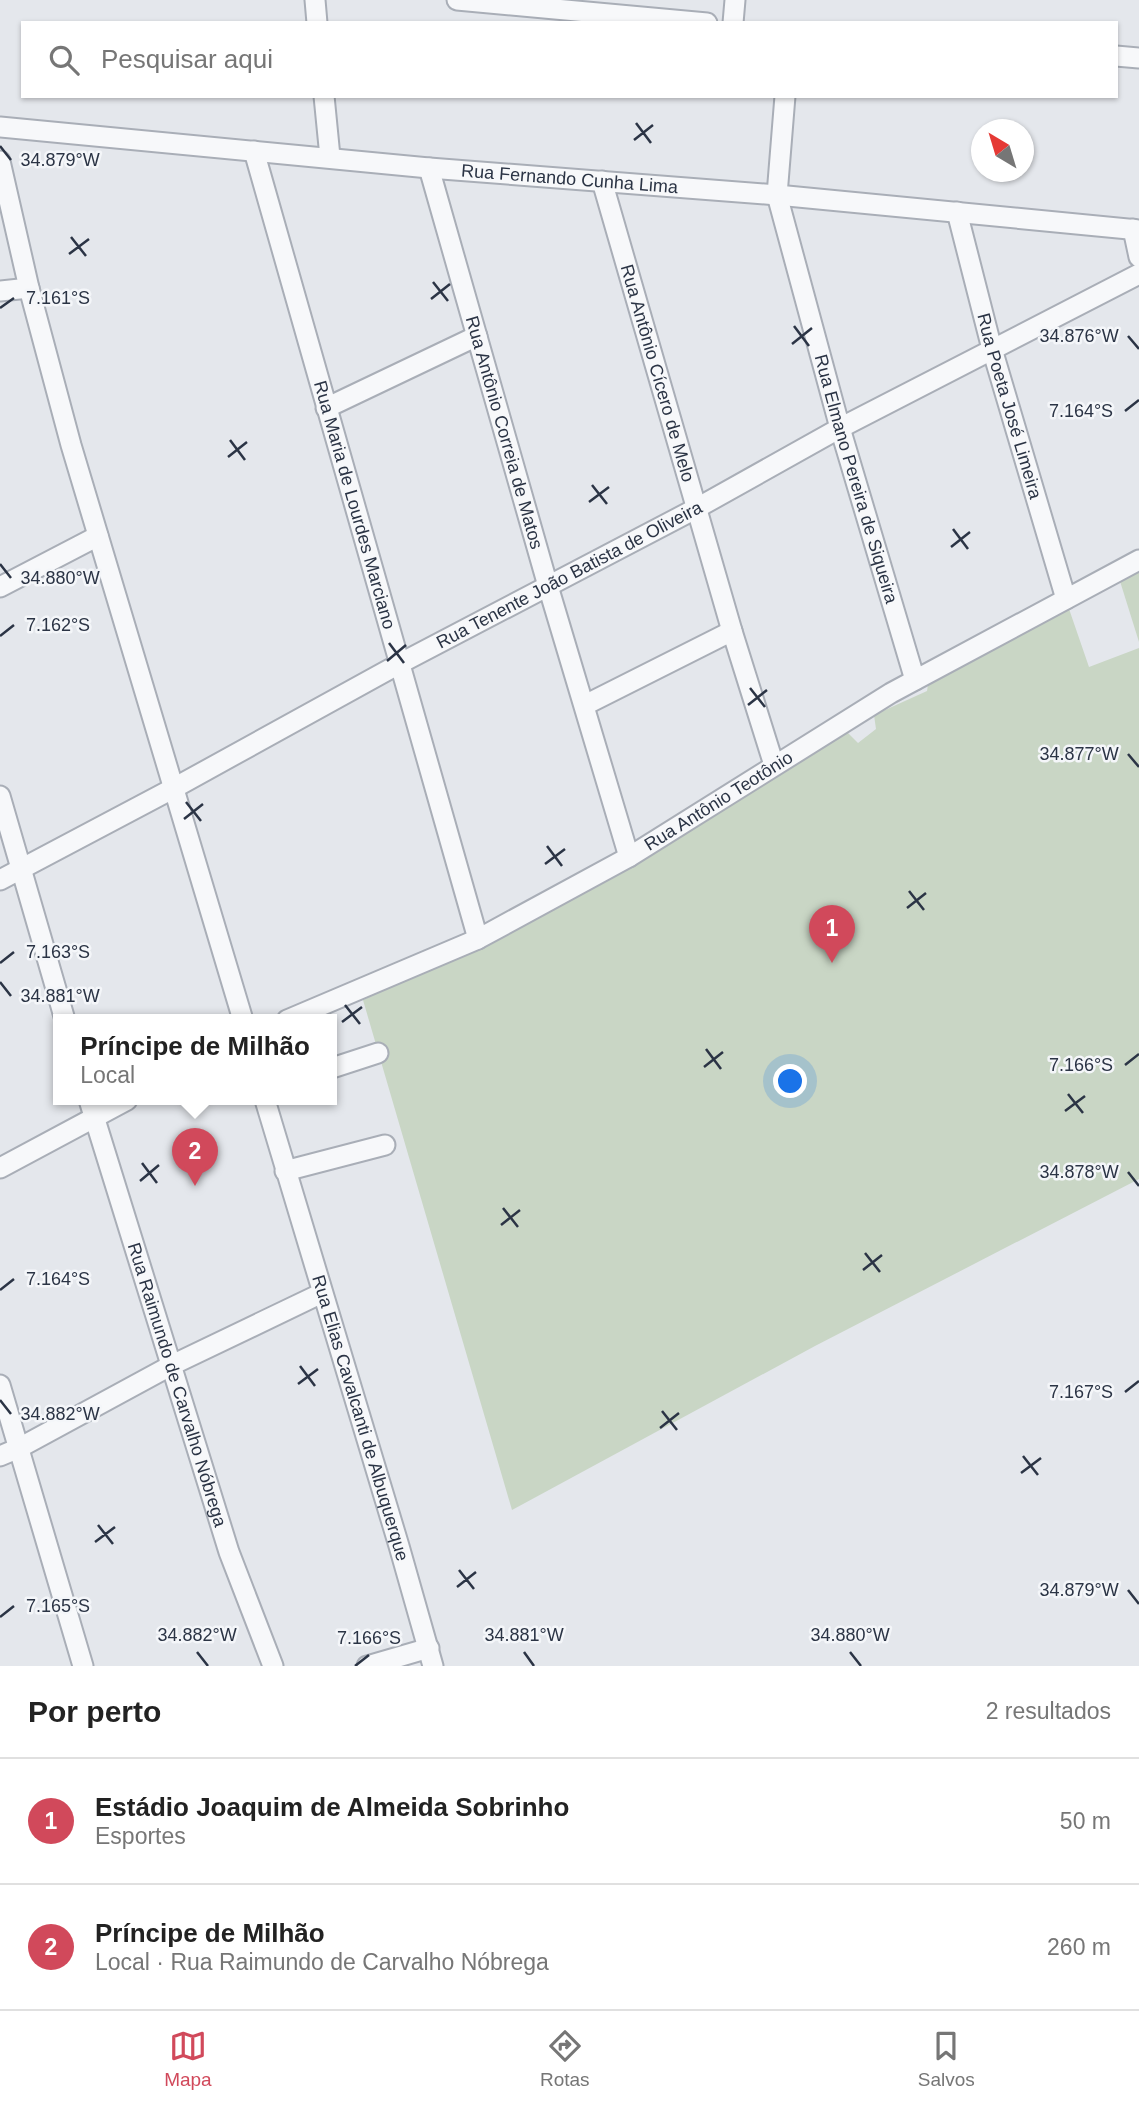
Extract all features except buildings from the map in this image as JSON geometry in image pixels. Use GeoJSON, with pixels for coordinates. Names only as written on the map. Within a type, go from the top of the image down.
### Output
{"type":"FeatureCollection","features":[{"type":"Feature","properties":{"kind":"street"},"geometry":{"type":"LineString","coordinates":[[315,0],[317,21]]}},
{"type":"Feature","properties":{"kind":"street"},"geometry":{"type":"LineString","coordinates":[[457,0],[685,21]]}},
{"type":"Feature","properties":{"kind":"street"},"geometry":{"type":"LineString","coordinates":[[733,21],[735,0]]}},
{"type":"Feature","properties":{"kind":"street"},"geometry":{"type":"LineString","coordinates":[[1118,57],[1139,58]]}},
{"type":"Feature","properties":{"kind":"street"},"geometry":{"type":"LineString","coordinates":[[324,98],[330,157]]}},
{"type":"Feature","properties":{"kind":"street","name":"Rua Elmano Pereira de Siqueira"},"geometry":{"type":"LineString","coordinates":[[785,98],[777,195],[840,428],[915,680]]}},
{"type":"Feature","properties":{"kind":"street","name":"Rua Fernando Cunha Lima"},"geometry":{"type":"LineString","coordinates":[[0,127],[429,168],[777,195],[1136,229]]}},
{"type":"Feature","properties":{"kind":"street","name":"Rua Maria de Lourdes Marciano"},"geometry":{"type":"LineString","coordinates":[[254,151],[478,939]]}},
{"type":"Feature","properties":{"kind":"street"},"geometry":{"type":"LineString","coordinates":[[0,161],[29,288],[71,445],[241,1014]]}},
{"type":"Feature","properties":{"kind":"street","name":"Rua Antônio Correia de Matos"},"geometry":{"type":"LineString","coordinates":[[429,168],[548,586],[629,857]]}},
{"type":"Feature","properties":{"kind":"street","name":"Rua Antônio Cícero de Melo"},"geometry":{"type":"LineString","coordinates":[[603,181],[732,631],[774,765]]}},
{"type":"Feature","properties":{"kind":"street","name":"Rua Poeta José Limeira"},"geometry":{"type":"LineString","coordinates":[[957,212],[992,348],[1066,599]]}},
{"type":"Feature","properties":{"kind":"street"},"geometry":{"type":"LineString","coordinates":[[1136,229],[1139,257]]}},
{"type":"Feature","properties":{"kind":"street","name":"Rua Tenente João Batista de Oliveira"},"geometry":{"type":"LineString","coordinates":[[0,880],[399,664],[697,508],[840,428],[1139,274]]}},
{"type":"Feature","properties":{"kind":"street"},"geometry":{"type":"LineString","coordinates":[[0,291],[29,288]]}},
{"type":"Feature","properties":{"kind":"street"},"geometry":{"type":"LineString","coordinates":[[326,408],[477,335]]}},
{"type":"Feature","properties":{"kind":"street"},"geometry":{"type":"LineString","coordinates":[[0,587],[98,536]]}},
{"type":"Feature","properties":{"kind":"street","name":"Rua Antônio Teotônio"},"geometry":{"type":"LineString","coordinates":[[301,1014],[478,939],[629,857],[857,713],[1139,560]]}},
{"type":"Feature","properties":{"kind":"street"},"geometry":{"type":"LineString","coordinates":[[584,705],[732,631]]}},
{"type":"Feature","properties":{"kind":"street"},"geometry":{"type":"LineString","coordinates":[[0,796],[63,1014]]}},
{"type":"Feature","properties":{"kind":"street"},"geometry":{"type":"LineString","coordinates":[[337,1066],[378,1053]]}},
{"type":"Feature","properties":{"kind":"street","name":"Rua Elias Cavalcanti de Albuquerque"},"geometry":{"type":"LineString","coordinates":[[266,1105],[431,1657]]}},
{"type":"Feature","properties":{"kind":"street"},"geometry":{"type":"LineString","coordinates":[[0,1168],[91,1109]]}},
{"type":"Feature","properties":{"kind":"street","name":"Rua Raimundo de Carvalho Nóbrega"},"geometry":{"type":"LineString","coordinates":[[91,1109],[229,1552],[273,1666]]}},
{"type":"Feature","properties":{"kind":"street"},"geometry":{"type":"LineString","coordinates":[[285,1171],[385,1145]]}},
{"type":"Feature","properties":{"kind":"street"},"geometry":{"type":"LineString","coordinates":[[0,1456],[172,1365],[322,1293]]}},
{"type":"Feature","properties":{"kind":"street"},"geometry":{"type":"LineString","coordinates":[[0,1385],[83,1666]]}},
{"type":"Feature","properties":{"kind":"street"},"geometry":{"type":"LineString","coordinates":[[367,1666],[431,1657]]}},
{"type":"Feature","properties":{"kind":"green space"},"geometry":{"type":"Polygon","coordinates":[[[1139,567],[1139,642],[1119,578],[1139,567]]]}},
{"type":"Feature","properties":{"kind":"green space"},"geometry":{"type":"Polygon","coordinates":[[[1068,606],[1089,667],[1139,648],[1139,1179],[815,1346],[512,1510],[363,1000],[589,886],[842,727],[858,743],[876,729],[874,715],[927,691],[929,678],[1068,606]]]}},
{"type":"Feature","properties":{"kind":"place","name":"Estádio Joaquim de Almeida Sobrinho"},"geometry":{"type":"Point","coordinates":[832,963]}},
{"type":"Feature","properties":{"kind":"place","name":"Príncipe de Milhão"},"geometry":{"type":"Point","coordinates":[195,1186]}}]}
